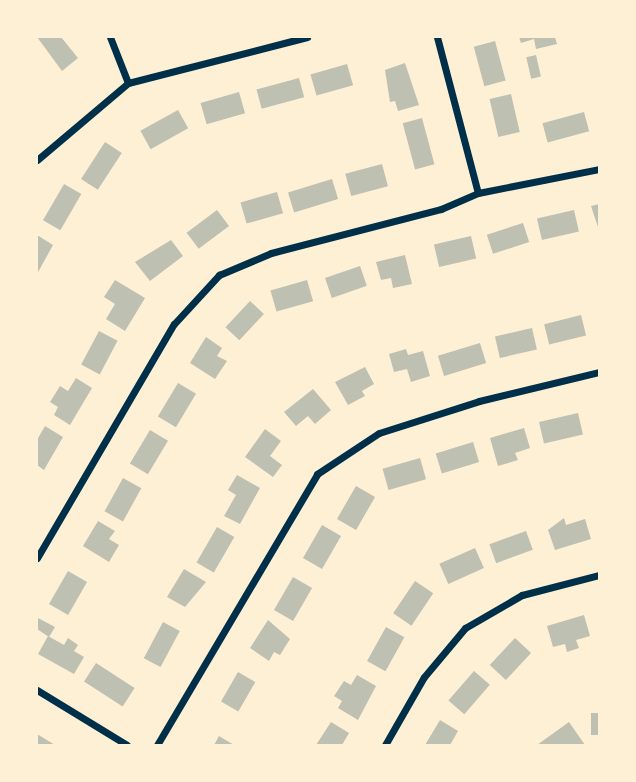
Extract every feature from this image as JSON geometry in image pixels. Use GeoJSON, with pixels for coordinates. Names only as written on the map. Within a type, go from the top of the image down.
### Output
{"type":"FeatureCollection","features":[{"type":"Feature","properties":{"kind":"street"},"geometry":{"type":"LineString","coordinates":[[110,37],[128,83]]}},
{"type":"Feature","properties":{"kind":"street"},"geometry":{"type":"LineString","coordinates":[[37,160],[128,83],[307,37]]}},
{"type":"Feature","properties":{"kind":"street"},"geometry":{"type":"LineString","coordinates":[[437,37],[478,193]]}},
{"type":"Feature","properties":{"kind":"street"},"geometry":{"type":"LineString","coordinates":[[37,558],[174,324],[219,275],[271,254],[441,209],[478,193],[599,169]]}},
{"type":"Feature","properties":{"kind":"street"},"geometry":{"type":"LineString","coordinates":[[157,745],[317,474],[344,452],[379,433],[479,401],[599,372]]}},
{"type":"Feature","properties":{"kind":"street"},"geometry":{"type":"LineString","coordinates":[[385,745],[424,677],[465,628],[522,595],[599,575]]}},
{"type":"Feature","properties":{"kind":"street"},"geometry":{"type":"LineString","coordinates":[[37,690],[127,745]]}},
{"type":"Feature","properties":{"kind":"building"},"geometry":{"type":"Polygon","coordinates":[[[37,37],[61,37],[78,58],[62,71],[37,37]]]}},
{"type":"Feature","properties":{"kind":"building"},"geometry":{"type":"Polygon","coordinates":[[[519,37],[555,37],[557,44],[536,49],[534,39],[521,43],[519,37]]]}},
{"type":"Feature","properties":{"kind":"building"},"geometry":{"type":"Polygon","coordinates":[[[495,41],[506,81],[484,86],[474,47],[495,41]]]}},
{"type":"Feature","properties":{"kind":"building"},"geometry":{"type":"Polygon","coordinates":[[[536,55],[541,76],[531,79],[526,57],[536,55]]]}},
{"type":"Feature","properties":{"kind":"building"},"geometry":{"type":"Polygon","coordinates":[[[405,63],[419,105],[398,111],[395,101],[390,102],[385,70],[405,63]]]}},
{"type":"Feature","properties":{"kind":"building"},"geometry":{"type":"Polygon","coordinates":[[[347,64],[353,85],[317,96],[310,74],[347,64]]]}},
{"type":"Feature","properties":{"kind":"building"},"geometry":{"type":"Polygon","coordinates":[[[299,78],[304,97],[262,109],[256,89],[299,78]]]}},
{"type":"Feature","properties":{"kind":"building"},"geometry":{"type":"Polygon","coordinates":[[[239,92],[245,113],[207,124],[201,103],[239,92]]]}},
{"type":"Feature","properties":{"kind":"building"},"geometry":{"type":"Polygon","coordinates":[[[511,94],[520,132],[498,137],[490,99],[511,94]]]}},
{"type":"Feature","properties":{"kind":"building"},"geometry":{"type":"Polygon","coordinates":[[[178,110],[188,128],[151,149],[140,131],[178,110]]]}},
{"type":"Feature","properties":{"kind":"building"},"geometry":{"type":"Polygon","coordinates":[[[584,112],[589,131],[548,142],[542,123],[584,112]]]}},
{"type":"Feature","properties":{"kind":"building"},"geometry":{"type":"Polygon","coordinates":[[[422,118],[434,164],[415,170],[403,123],[422,118]]]}},
{"type":"Feature","properties":{"kind":"building"},"geometry":{"type":"Polygon","coordinates":[[[105,142],[122,153],[98,190],[81,179],[105,142]]]}},
{"type":"Feature","properties":{"kind":"building"},"geometry":{"type":"Polygon","coordinates":[[[382,164],[388,186],[351,196],[345,174],[382,164]]]}},
{"type":"Feature","properties":{"kind":"building"},"geometry":{"type":"Polygon","coordinates":[[[332,179],[338,199],[294,213],[288,192],[332,179]]]}},
{"type":"Feature","properties":{"kind":"building"},"geometry":{"type":"Polygon","coordinates":[[[64,184],[81,194],[60,230],[43,220],[64,184]]]}},
{"type":"Feature","properties":{"kind":"building"},"geometry":{"type":"Polygon","coordinates":[[[277,192],[283,213],[247,224],[240,202],[277,192]]]}},
{"type":"Feature","properties":{"kind":"building"},"geometry":{"type":"Polygon","coordinates":[[[599,204],[599,230],[591,206],[599,204]]]}},
{"type":"Feature","properties":{"kind":"building"},"geometry":{"type":"Polygon","coordinates":[[[217,210],[229,226],[199,249],[187,233],[217,210]]]}},
{"type":"Feature","properties":{"kind":"building"},"geometry":{"type":"Polygon","coordinates":[[[574,210],[579,231],[542,240],[537,219],[574,210]]]}},
{"type":"Feature","properties":{"kind":"building"},"geometry":{"type":"Polygon","coordinates":[[[523,223],[529,242],[493,254],[487,235],[523,223]]]}},
{"type":"Feature","properties":{"kind":"building"},"geometry":{"type":"Polygon","coordinates":[[[37,235],[53,245],[37,274],[37,235]]]}},
{"type":"Feature","properties":{"kind":"building"},"geometry":{"type":"Polygon","coordinates":[[[471,236],[476,258],[439,267],[434,245],[471,236]]]}},
{"type":"Feature","properties":{"kind":"building"},"geometry":{"type":"Polygon","coordinates":[[[171,240],[183,256],[150,281],[135,262],[171,240]]]}},
{"type":"Feature","properties":{"kind":"building"},"geometry":{"type":"Polygon","coordinates":[[[405,255],[412,284],[393,288],[391,278],[381,280],[376,262],[405,255]]]}},
{"type":"Feature","properties":{"kind":"building"},"geometry":{"type":"Polygon","coordinates":[[[360,266],[367,286],[332,298],[325,278],[360,266]]]}},
{"type":"Feature","properties":{"kind":"building"},"geometry":{"type":"Polygon","coordinates":[[[115,280],[145,298],[125,331],[106,319],[115,304],[104,297],[115,280]]]}},
{"type":"Feature","properties":{"kind":"building"},"geometry":{"type":"Polygon","coordinates":[[[307,280],[313,301],[277,312],[270,290],[307,280]]]}},
{"type":"Feature","properties":{"kind":"building"},"geometry":{"type":"Polygon","coordinates":[[[250,301],[264,314],[239,340],[225,327],[250,301]]]}},
{"type":"Feature","properties":{"kind":"building"},"geometry":{"type":"Polygon","coordinates":[[[581,315],[586,335],[549,345],[544,324],[581,315]]]}},
{"type":"Feature","properties":{"kind":"building"},"geometry":{"type":"Polygon","coordinates":[[[532,328],[537,349],[500,358],[495,337],[532,328]]]}},
{"type":"Feature","properties":{"kind":"building"},"geometry":{"type":"Polygon","coordinates":[[[99,331],[118,341],[100,374],[81,365],[99,331]]]}},
{"type":"Feature","properties":{"kind":"building"},"geometry":{"type":"Polygon","coordinates":[[[206,337],[222,348],[217,356],[227,361],[215,379],[190,363],[206,337]]]}},
{"type":"Feature","properties":{"kind":"building"},"geometry":{"type":"Polygon","coordinates":[[[480,343],[486,363],[444,376],[438,356],[480,343]]]}},
{"type":"Feature","properties":{"kind":"building"},"geometry":{"type":"Polygon","coordinates":[[[406,349],[408,355],[423,351],[430,376],[411,382],[407,369],[394,372],[389,354],[406,349]]]}},
{"type":"Feature","properties":{"kind":"building"},"geometry":{"type":"Polygon","coordinates":[[[365,367],[374,384],[362,391],[365,396],[348,405],[335,382],[365,367]]]}},
{"type":"Feature","properties":{"kind":"building"},"geometry":{"type":"Polygon","coordinates":[[[76,378],[92,388],[70,425],[54,415],[58,407],[50,402],[60,386],[68,391],[76,378]]]}},
{"type":"Feature","properties":{"kind":"building"},"geometry":{"type":"Polygon","coordinates":[[[178,383],[196,394],[176,427],[158,416],[178,383]]]}},
{"type":"Feature","properties":{"kind":"building"},"geometry":{"type":"Polygon","coordinates":[[[313,389],[331,410],[315,424],[308,416],[296,426],[284,412],[313,389]]]}},
{"type":"Feature","properties":{"kind":"building"},"geometry":{"type":"Polygon","coordinates":[[[578,413],[583,434],[544,443],[539,422],[578,413]]]}},
{"type":"Feature","properties":{"kind":"building"},"geometry":{"type":"Polygon","coordinates":[[[45,426],[63,437],[44,470],[37,465],[37,440],[45,426]]]}},
{"type":"Feature","properties":{"kind":"building"},"geometry":{"type":"Polygon","coordinates":[[[524,428],[530,448],[515,453],[518,460],[498,466],[490,438],[524,428]]]}},
{"type":"Feature","properties":{"kind":"building"},"geometry":{"type":"Polygon","coordinates":[[[265,429],[281,441],[270,456],[282,465],[273,477],[245,457],[265,429]]]}},
{"type":"Feature","properties":{"kind":"building"},"geometry":{"type":"Polygon","coordinates":[[[150,430],[168,441],[148,474],[130,463],[150,430]]]}},
{"type":"Feature","properties":{"kind":"building"},"geometry":{"type":"Polygon","coordinates":[[[473,442],[479,462],[442,473],[436,453],[473,442]]]}},
{"type":"Feature","properties":{"kind":"building"},"geometry":{"type":"Polygon","coordinates":[[[420,458],[426,479],[389,490],[383,469],[420,458]]]}},
{"type":"Feature","properties":{"kind":"building"},"geometry":{"type":"Polygon","coordinates":[[[237,475],[260,488],[240,524],[224,516],[236,495],[228,490],[237,475]]]}},
{"type":"Feature","properties":{"kind":"building"},"geometry":{"type":"Polygon","coordinates":[[[123,478],[141,488],[123,521],[105,511],[123,478]]]}},
{"type":"Feature","properties":{"kind":"building"},"geometry":{"type":"Polygon","coordinates":[[[356,486],[375,497],[356,530],[337,519],[356,486]]]}},
{"type":"Feature","properties":{"kind":"building"},"geometry":{"type":"Polygon","coordinates":[[[564,518],[566,525],[585,519],[591,539],[555,550],[548,530],[564,518]]]}},
{"type":"Feature","properties":{"kind":"building"},"geometry":{"type":"Polygon","coordinates":[[[98,521],[115,531],[109,539],[119,545],[109,562],[83,546],[98,521]]]}},
{"type":"Feature","properties":{"kind":"building"},"geometry":{"type":"Polygon","coordinates":[[[322,525],[341,536],[322,569],[303,558],[322,525]]]}},
{"type":"Feature","properties":{"kind":"building"},"geometry":{"type":"Polygon","coordinates":[[[217,527],[234,537],[214,573],[196,563],[217,527]]]}},
{"type":"Feature","properties":{"kind":"building"},"geometry":{"type":"Polygon","coordinates":[[[526,531],[533,550],[496,563],[489,544],[526,531]]]}},
{"type":"Feature","properties":{"kind":"building"},"geometry":{"type":"Polygon","coordinates":[[[475,548],[484,568],[448,584],[439,564],[475,548]]]}},
{"type":"Feature","properties":{"kind":"building"},"geometry":{"type":"Polygon","coordinates":[[[184,569],[206,582],[185,607],[167,597],[184,569]]]}},
{"type":"Feature","properties":{"kind":"building"},"geometry":{"type":"Polygon","coordinates":[[[68,571],[87,582],[68,615],[49,604],[68,571]]]}},
{"type":"Feature","properties":{"kind":"building"},"geometry":{"type":"Polygon","coordinates":[[[293,577],[312,588],[293,621],[274,610],[293,577]]]}},
{"type":"Feature","properties":{"kind":"building"},"geometry":{"type":"Polygon","coordinates":[[[415,581],[433,593],[411,626],[393,613],[415,581]]]}},
{"type":"Feature","properties":{"kind":"building"},"geometry":{"type":"Polygon","coordinates":[[[584,615],[590,636],[576,640],[579,648],[567,652],[565,644],[553,647],[547,626],[584,615]]]}},
{"type":"Feature","properties":{"kind":"building"},"geometry":{"type":"Polygon","coordinates":[[[38,618],[55,627],[49,637],[37,629],[38,618]]]}},
{"type":"Feature","properties":{"kind":"building"},"geometry":{"type":"Polygon","coordinates":[[[268,620],[290,639],[280,655],[274,652],[269,661],[250,648],[268,620]]]}},
{"type":"Feature","properties":{"kind":"building"},"geometry":{"type":"Polygon","coordinates":[[[163,622],[180,631],[161,667],[144,658],[163,622]]]}},
{"type":"Feature","properties":{"kind":"building"},"geometry":{"type":"Polygon","coordinates":[[[386,627],[404,637],[385,671],[367,661],[386,627]]]}},
{"type":"Feature","properties":{"kind":"building"},"geometry":{"type":"Polygon","coordinates":[[[48,636],[64,645],[68,638],[78,645],[74,651],[84,657],[74,674],[38,654],[48,636]]]}},
{"type":"Feature","properties":{"kind":"building"},"geometry":{"type":"Polygon","coordinates":[[[515,638],[531,653],[506,680],[490,665],[515,638]]]}},
{"type":"Feature","properties":{"kind":"building"},"geometry":{"type":"Polygon","coordinates":[[[96,663],[135,688],[123,707],[84,681],[96,663]]]}},
{"type":"Feature","properties":{"kind":"building"},"geometry":{"type":"Polygon","coordinates":[[[474,671],[490,685],[464,714],[448,700],[474,671]]]}},
{"type":"Feature","properties":{"kind":"building"},"geometry":{"type":"Polygon","coordinates":[[[238,672],[255,682],[238,711],[221,701],[238,672]]]}},
{"type":"Feature","properties":{"kind":"building"},"geometry":{"type":"Polygon","coordinates":[[[357,675],[376,686],[358,720],[338,708],[342,701],[334,696],[344,681],[351,685],[357,675]]]}},
{"type":"Feature","properties":{"kind":"building"},"geometry":{"type":"Polygon","coordinates":[[[591,713],[599,713],[599,735],[591,735],[591,713]]]}},
{"type":"Feature","properties":{"kind":"building"},"geometry":{"type":"Polygon","coordinates":[[[440,720],[458,731],[450,745],[425,745],[440,720]]]}},
{"type":"Feature","properties":{"kind":"building"},"geometry":{"type":"Polygon","coordinates":[[[331,722],[349,733],[342,745],[316,745],[331,722]]]}},
{"type":"Feature","properties":{"kind":"building"},"geometry":{"type":"Polygon","coordinates":[[[569,722],[585,745],[537,745],[569,722]]]}},
{"type":"Feature","properties":{"kind":"building"},"geometry":{"type":"Polygon","coordinates":[[[37,734],[55,745],[37,745],[37,734]]]}},
{"type":"Feature","properties":{"kind":"building"},"geometry":{"type":"Polygon","coordinates":[[[219,736],[234,745],[214,745],[219,736]]]}}]}
